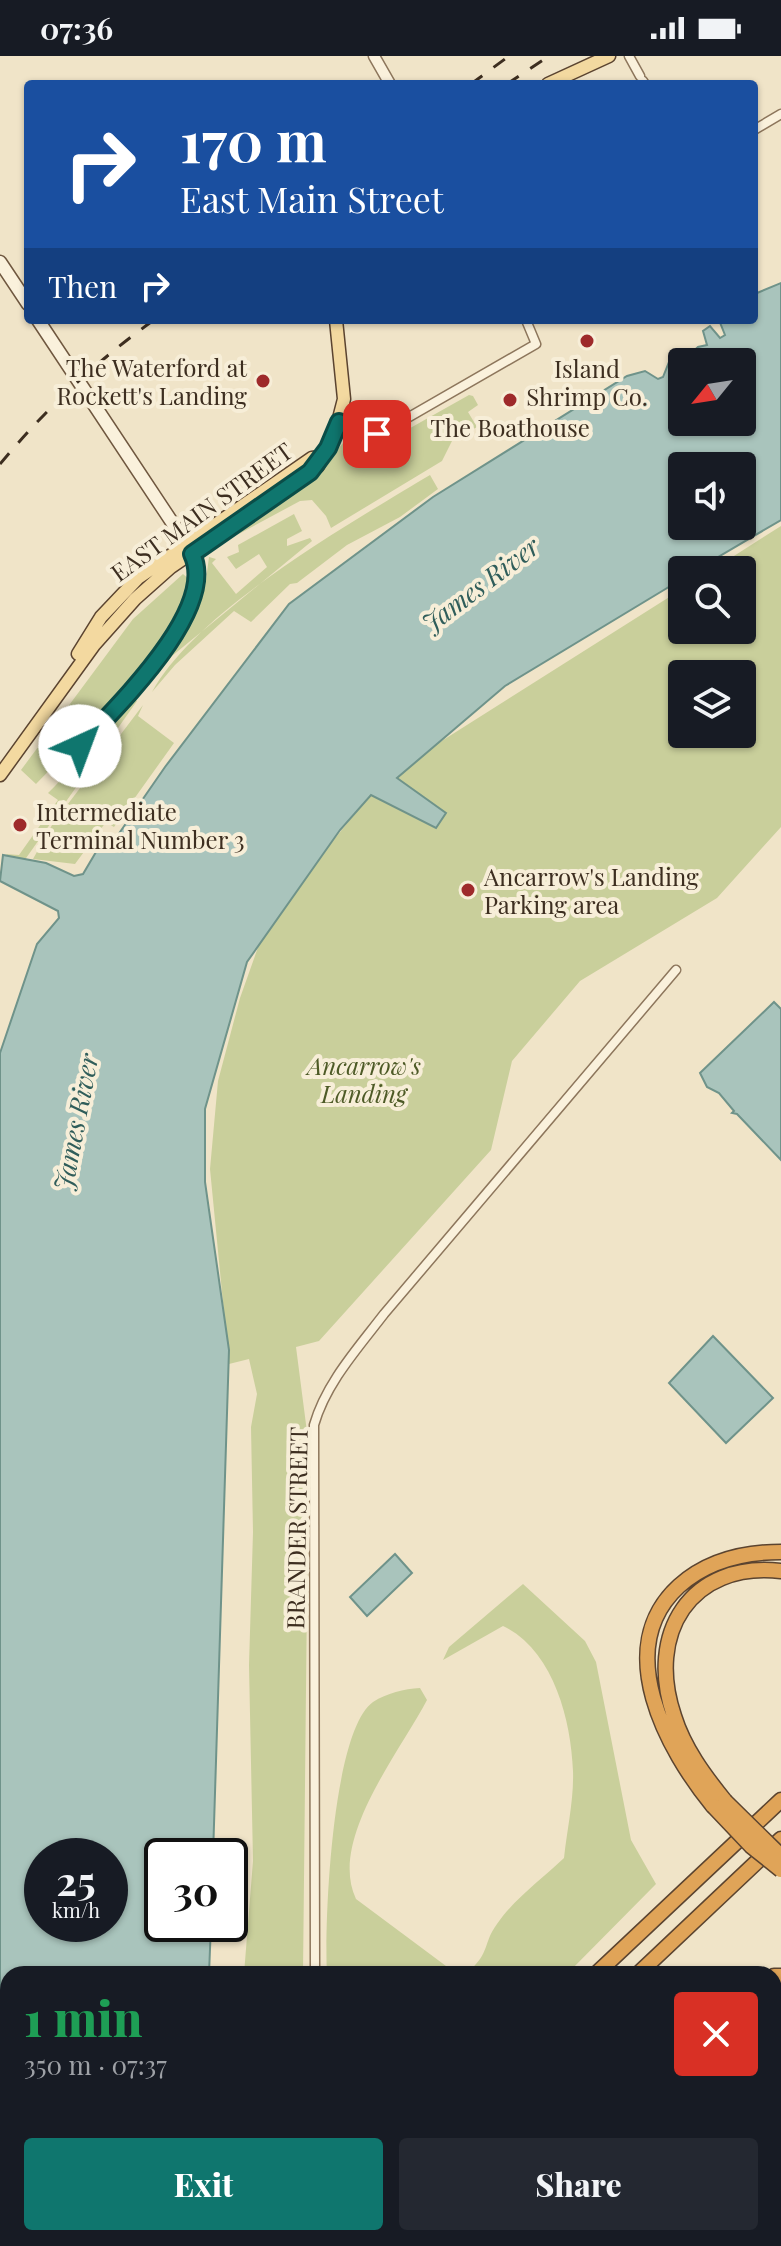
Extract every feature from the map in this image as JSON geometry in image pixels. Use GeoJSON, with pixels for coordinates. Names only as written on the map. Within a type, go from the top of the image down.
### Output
{"type":"FeatureCollection","features":[{"type":"Feature","properties":{"kind":"highway"},"geometry":{"type":"LineString","coordinates":[[781,1552],[711,1563],[674,1591],[655,1617],[649,1673],[654,1704],[678,1757],[751,1846],[781,1870]]}},
{"type":"Feature","properties":{"kind":"highway"},"geometry":{"type":"LineString","coordinates":[[781,1571],[744,1570],[711,1582],[685,1606],[670,1636],[666,1680],[674,1717],[719,1804],[781,1856]]}},
{"type":"Feature","properties":{"kind":"highway"},"geometry":{"type":"LineString","coordinates":[[706,1869],[781,1792]]}},
{"type":"Feature","properties":{"kind":"highway"},"geometry":{"type":"LineString","coordinates":[[604,1966],[781,1800]]}},
{"type":"Feature","properties":{"kind":"highway"},"geometry":{"type":"LineString","coordinates":[[646,1966],[781,1839]]}},
{"type":"Feature","properties":{"kind":"main road"},"geometry":{"type":"LineString","coordinates":[[557,80],[609,56]]}},
{"type":"Feature","properties":{"kind":"main road"},"geometry":{"type":"LineString","coordinates":[[0,262],[24,298]]}},
{"type":"Feature","properties":{"kind":"main road"},"geometry":{"type":"LineString","coordinates":[[41,324],[189,549]]}},
{"type":"Feature","properties":{"kind":"main road","name":"EAST MAIN STREET"},"geometry":{"type":"LineString","coordinates":[[0,775],[109,626],[189,549],[312,458],[320,457],[339,422],[345,389],[337,324]]}},
{"type":"Feature","properties":{"kind":"main road","name":"EAST MAIN STREET"},"geometry":{"type":"LineString","coordinates":[[0,762],[108,608],[138,578],[189,549]]}},
{"type":"Feature","properties":{"kind":"street"},"geometry":{"type":"LineString","coordinates":[[374,56],[388,80]]}},
{"type":"Feature","properties":{"kind":"street"},"geometry":{"type":"LineString","coordinates":[[629,56],[643,80]]}},
{"type":"Feature","properties":{"kind":"street"},"geometry":{"type":"LineString","coordinates":[[758,128],[781,114]]}},
{"type":"Feature","properties":{"kind":"street"},"geometry":{"type":"LineString","coordinates":[[339,422],[366,435],[383,432],[537,342],[528,324]]}},
{"type":"Feature","properties":{"kind":"street"},"geometry":{"type":"LineString","coordinates":[[80,746],[142,675],[179,626],[197,586],[198,567],[189,549]]}},
{"type":"Feature","properties":{"kind":"street","name":"BRANDER STREET"},"geometry":{"type":"LineString","coordinates":[[315,1966],[314,1425],[319,1408],[339,1372],[384,1314],[676,970]]}},
{"type":"Feature","properties":{"kind":"green space"},"geometry":{"type":"Polygon","coordinates":[[[469,395],[478,405],[468,412],[477,427],[452,441],[442,461],[331,528],[326,516],[312,500],[300,501],[237,535],[315,477],[343,443],[355,441],[380,445],[469,395]]]}},
{"type":"Feature","properties":{"kind":"green space"},"geometry":{"type":"Polygon","coordinates":[[[430,475],[438,489],[400,517],[347,545],[297,583],[290,584],[251,622],[234,611],[175,665],[152,692],[173,661],[238,600],[318,543],[430,475]]]}},
{"type":"Feature","properties":{"kind":"green space"},"geometry":{"type":"Polygon","coordinates":[[[294,514],[302,531],[287,539],[287,546],[310,538],[312,541],[172,656],[146,688],[144,683],[190,623],[205,587],[209,557],[216,559],[212,563],[236,594],[267,567],[259,554],[236,569],[227,557],[239,552],[238,545],[294,514]]]}},
{"type":"Feature","properties":{"kind":"green space","name":"Ancarrow's Landing"},"geometry":{"type":"Polygon","coordinates":[[[781,526],[781,827],[717,898],[580,981],[512,1061],[491,1150],[319,1341],[296,1347],[307,1432],[308,1501],[303,1966],[245,1966],[253,1861],[249,1665],[253,1532],[251,1427],[257,1394],[249,1359],[229,1364],[210,1169],[218,1081],[240,998],[267,922],[371,794],[446,813],[397,778],[429,749],[668,598],[668,644],[756,644],[756,556],[734,556],[781,526]]]}},
{"type":"Feature","properties":{"kind":"green space"},"geometry":{"type":"Polygon","coordinates":[[[183,574],[191,581],[191,587],[160,642],[102,715],[36,784],[21,770],[133,619],[183,574]]]}},
{"type":"Feature","properties":{"kind":"green space"},"geometry":{"type":"Polygon","coordinates":[[[135,699],[137,701],[24,861],[5,854],[19,855],[58,800],[48,793],[116,714],[135,699]]]}},
{"type":"Feature","properties":{"kind":"green space"},"geometry":{"type":"Polygon","coordinates":[[[143,705],[138,716],[174,743],[114,827],[106,822],[75,864],[33,859],[52,825],[143,705]]]}},
{"type":"Feature","properties":{"kind":"green space"},"geometry":{"type":"Polygon","coordinates":[[[523,1584],[585,1641],[596,1662],[631,1840],[656,1884],[575,1966],[474,1966],[504,1915],[564,1858],[573,1771],[563,1709],[547,1669],[535,1651],[503,1626],[443,1660],[449,1647],[523,1584]]]}},
{"type":"Feature","properties":{"kind":"green space"},"geometry":{"type":"Polygon","coordinates":[[[420,1688],[427,1700],[371,1797],[351,1850],[350,1876],[356,1899],[446,1966],[327,1966],[329,1874],[348,1750],[359,1720],[373,1702],[396,1692],[420,1688]]]}},
{"type":"Feature","properties":{"kind":"water","name":"James River"},"geometry":{"type":"Polygon","coordinates":[[[781,283],[781,520],[756,535],[756,452],[668,452],[668,540],[747,540],[720,556],[668,556],[668,587],[505,686],[397,778],[446,813],[436,828],[371,795],[340,830],[247,962],[205,1109],[205,1182],[229,1350],[214,1838],[144,1838],[144,1942],[210,1942],[209,1966],[0,1966],[0,1053],[37,944],[59,918],[58,911],[0,881],[3,855],[46,863],[74,876],[83,874],[96,852],[111,845],[165,767],[289,604],[433,497],[627,376],[645,371],[658,379],[663,377],[668,364],[668,436],[756,436],[756,348],[697,348],[707,345],[703,331],[710,326],[720,338],[725,335],[721,324],[758,324],[758,293],[781,283]]]}},
{"type":"Feature","properties":{"kind":"water"},"geometry":{"type":"Polygon","coordinates":[[[774,1002],[781,1009],[781,1160],[737,1114],[732,1113],[734,1111],[719,1093],[707,1087],[700,1073],[774,1002]]]}},
{"type":"Feature","properties":{"kind":"water"},"geometry":{"type":"Polygon","coordinates":[[[713,1336],[773,1398],[726,1443],[669,1383],[713,1336]]]}},
{"type":"Feature","properties":{"kind":"water"},"geometry":{"type":"Polygon","coordinates":[[[395,1554],[412,1573],[367,1616],[350,1597],[395,1554]]]}},
{"type":"Feature","properties":{"kind":"railway"},"geometry":{"type":"LineString","coordinates":[[476,80],[509,56]]}},
{"type":"Feature","properties":{"kind":"railway"},"geometry":{"type":"LineString","coordinates":[[513,80],[549,56]]}},
{"type":"Feature","properties":{"kind":"railway"},"geometry":{"type":"LineString","coordinates":[[0,464],[72,387],[149,324]]}},
{"type":"Feature","properties":{"kind":"place","name":"Island Shrimp Co."},"geometry":{"type":"Point","coordinates":[587,341]}},
{"type":"Feature","properties":{"kind":"place","name":"The Waterford at Rockett's Landing"},"geometry":{"type":"Point","coordinates":[263,381]}},
{"type":"Feature","properties":{"kind":"place","name":"The Boathouse"},"geometry":{"type":"Point","coordinates":[510,400]}},
{"type":"Feature","properties":{"kind":"place","name":"Intermediate Terminal Number 3"},"geometry":{"type":"Point","coordinates":[20,825]}},
{"type":"Feature","properties":{"kind":"place","name":"Ancarrow's Landing Parking area"},"geometry":{"type":"Point","coordinates":[468,890]}},
{"type":"Feature","properties":{"kind":"route"},"geometry":{"type":"LineString","coordinates":[[80,746],[142,675],[179,626],[197,586],[198,567],[192,554],[318,466],[339,422],[366,435],[377,434]]}}]}
